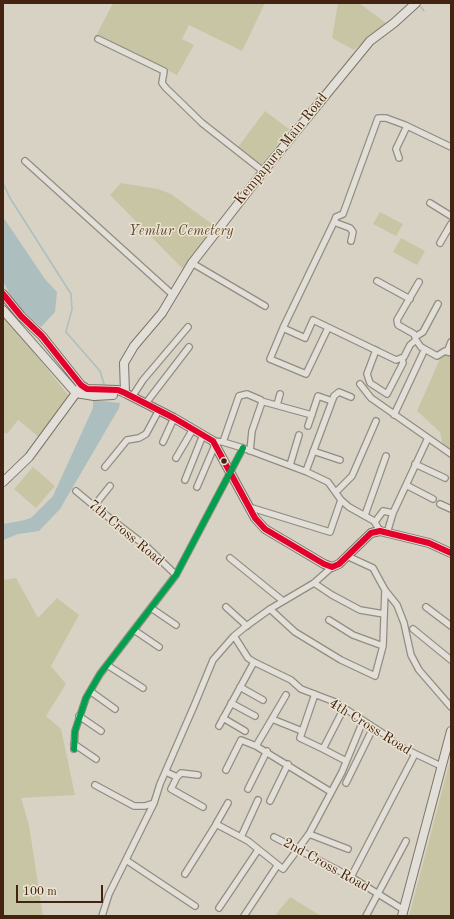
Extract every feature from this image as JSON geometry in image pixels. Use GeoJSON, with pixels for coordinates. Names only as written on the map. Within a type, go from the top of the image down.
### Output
{"type":"FeatureCollection","features":[{"type":"Feature","properties":{"kind":"street","name":"Kempapura Main Road"},"geometry":{"type":"LineString","coordinates":[[123,394],[124,363],[134,346],[162,313],[192,263],[263,171],[370,41],[394,23],[416,3]]}},
{"type":"Feature","properties":{"kind":"street"},"geometry":{"type":"LineString","coordinates":[[98,39],[164,71],[162,83],[166,88],[202,124],[263,171]]}},
{"type":"Feature","properties":{"kind":"street"},"geometry":{"type":"LineString","coordinates":[[328,328],[308,373],[304,374],[270,359],[283,328],[336,217],[343,214],[378,118],[386,118],[407,126],[451,147]]}},
{"type":"Feature","properties":{"kind":"street"},"geometry":{"type":"LineString","coordinates":[[399,158],[396,149],[407,126]]}},
{"type":"Feature","properties":{"kind":"street"},"geometry":{"type":"LineString","coordinates":[[25,161],[173,295]]}},
{"type":"Feature","properties":{"kind":"street"},"geometry":{"type":"LineString","coordinates":[[430,203],[451,216]]}},
{"type":"Feature","properties":{"kind":"street"},"geometry":{"type":"LineString","coordinates":[[334,222],[350,228],[353,232],[351,241]]}},
{"type":"Feature","properties":{"kind":"street"},"geometry":{"type":"LineString","coordinates":[[440,243],[451,224]]}},
{"type":"Feature","properties":{"kind":"street"},"geometry":{"type":"LineString","coordinates":[[192,263],[265,306]]}},
{"type":"Feature","properties":{"kind":"street"},"geometry":{"type":"LineString","coordinates":[[377,281],[410,299]]}},
{"type":"Feature","properties":{"kind":"street"},"geometry":{"type":"LineString","coordinates":[[420,282],[398,320],[398,325],[414,334],[421,346],[437,356],[449,352],[451,342]]}},
{"type":"Feature","properties":{"kind":"street"},"geometry":{"type":"LineString","coordinates":[[3,294],[21,316],[42,336],[84,390]]}},
{"type":"Feature","properties":{"kind":"street"},"geometry":{"type":"LineString","coordinates":[[376,350],[367,374],[370,383],[386,394],[403,364],[402,359],[410,345],[422,332],[438,304]]}},
{"type":"Feature","properties":{"kind":"street"},"geometry":{"type":"LineString","coordinates":[[3,310],[76,393]]}},
{"type":"Feature","properties":{"kind":"street"},"geometry":{"type":"LineString","coordinates":[[283,328],[305,338],[313,320],[396,360],[402,359]]}},
{"type":"Feature","properties":{"kind":"street"},"geometry":{"type":"LineString","coordinates":[[123,394],[143,380],[188,327]]}},
{"type":"Feature","properties":{"kind":"street"},"geometry":{"type":"LineString","coordinates":[[146,403],[189,347]]}},
{"type":"Feature","properties":{"kind":"street"},"geometry":{"type":"LineString","coordinates":[[394,414],[423,353]]}},
{"type":"Feature","properties":{"kind":"street"},"geometry":{"type":"LineString","coordinates":[[360,384],[371,398],[451,454]]}},
{"type":"Feature","properties":{"kind":"street"},"geometry":{"type":"LineString","coordinates":[[3,482],[29,456],[76,393],[84,390],[123,394],[146,403],[217,443],[242,448],[306,471],[328,482],[341,500],[349,507],[375,522],[384,532]]}},
{"type":"Feature","properties":{"kind":"street"},"geometry":{"type":"LineString","coordinates":[[306,471],[334,396],[339,392],[351,397]]}},
{"type":"Feature","properties":{"kind":"street"},"geometry":{"type":"LineString","coordinates":[[197,487],[239,396],[246,394],[261,401],[312,415]]}},
{"type":"Feature","properties":{"kind":"street"},"geometry":{"type":"LineString","coordinates":[[277,405],[280,394]]}},
{"type":"Feature","properties":{"kind":"street"},"geometry":{"type":"LineString","coordinates":[[308,426],[318,396],[332,401]]}},
{"type":"Feature","properties":{"kind":"street"},"geometry":{"type":"LineString","coordinates":[[250,451],[252,431],[261,401]]}},
{"type":"Feature","properties":{"kind":"street"},"geometry":{"type":"LineString","coordinates":[[105,467],[127,440],[140,438],[146,434],[159,410]]}},
{"type":"Feature","properties":{"kind":"street"},"geometry":{"type":"LineString","coordinates":[[163,442],[174,418]]}},
{"type":"Feature","properties":{"kind":"street"},"geometry":{"type":"LineString","coordinates":[[336,492],[352,476],[376,421]]}},
{"type":"Feature","properties":{"kind":"street"},"geometry":{"type":"LineString","coordinates":[[176,458],[193,429]]}},
{"type":"Feature","properties":{"kind":"street"},"geometry":{"type":"LineString","coordinates":[[185,480],[203,435]]}},
{"type":"Feature","properties":{"kind":"street"},"geometry":{"type":"LineString","coordinates":[[290,465],[299,435]]}},
{"type":"Feature","properties":{"kind":"street"},"geometry":{"type":"LineString","coordinates":[[384,532],[428,438]]}},
{"type":"Feature","properties":{"kind":"street"},"geometry":{"type":"LineString","coordinates":[[217,443],[229,472],[255,518],[265,529],[332,567]]}},
{"type":"Feature","properties":{"kind":"street","name":"7th Cross Road"},"geometry":{"type":"LineString","coordinates":[[96,760],[74,746],[79,716],[90,691],[107,665],[176,575],[242,448]]}},
{"type":"Feature","properties":{"kind":"street"},"geometry":{"type":"LineString","coordinates":[[313,451],[340,460]]}},
{"type":"Feature","properties":{"kind":"street"},"geometry":{"type":"LineString","coordinates":[[365,515],[386,456]]}},
{"type":"Feature","properties":{"kind":"street"},"geometry":{"type":"LineString","coordinates":[[415,464],[445,478]]}},
{"type":"Feature","properties":{"kind":"street"},"geometry":{"type":"LineString","coordinates":[[406,485],[433,499]]}},
{"type":"Feature","properties":{"kind":"street"},"geometry":{"type":"LineString","coordinates":[[94,506],[110,486]]}},
{"type":"Feature","properties":{"kind":"street","name":"7th Cross Road"},"geometry":{"type":"LineString","coordinates":[[76,491],[146,546],[176,575]]}},
{"type":"Feature","properties":{"kind":"street"},"geometry":{"type":"LineString","coordinates":[[249,507],[330,532],[341,500]]}},
{"type":"Feature","properties":{"kind":"street"},"geometry":{"type":"LineString","coordinates":[[440,504],[451,509]]}},
{"type":"Feature","properties":{"kind":"street"},"geometry":{"type":"LineString","coordinates":[[375,522],[383,511],[393,513]]}},
{"type":"Feature","properties":{"kind":"street"},"geometry":{"type":"LineString","coordinates":[[102,916],[108,894],[154,802],[160,784],[213,660],[234,636],[270,608],[314,583],[347,556],[371,533],[384,532],[430,543],[451,553]]}},
{"type":"Feature","properties":{"kind":"street"},"geometry":{"type":"LineString","coordinates":[[347,556],[373,568],[385,590],[397,605],[404,623],[411,654],[419,670],[451,707]]}},
{"type":"Feature","properties":{"kind":"street"},"geometry":{"type":"LineString","coordinates":[[230,558],[284,601]]}},
{"type":"Feature","properties":{"kind":"street"},"geometry":{"type":"LineString","coordinates":[[314,583],[360,610],[384,614]]}},
{"type":"Feature","properties":{"kind":"street"},"geometry":{"type":"LineString","coordinates":[[270,608],[295,632],[341,660],[375,676],[383,646],[385,590]]}},
{"type":"Feature","properties":{"kind":"street"},"geometry":{"type":"LineString","coordinates":[[226,606],[247,626]]}},
{"type":"Feature","properties":{"kind":"street"},"geometry":{"type":"LineString","coordinates":[[426,606],[451,626]]}},
{"type":"Feature","properties":{"kind":"street"},"geometry":{"type":"LineString","coordinates":[[151,608],[176,625]]}},
{"type":"Feature","properties":{"kind":"street"},"geometry":{"type":"LineString","coordinates":[[328,620],[352,635],[383,646]]}},
{"type":"Feature","properties":{"kind":"street"},"geometry":{"type":"LineString","coordinates":[[412,629],[451,660]]}},
{"type":"Feature","properties":{"kind":"street"},"geometry":{"type":"LineString","coordinates":[[134,630],[159,647]]}},
{"type":"Feature","properties":{"kind":"street","name":"4th Cross Road"},"geometry":{"type":"LineString","coordinates":[[234,636],[248,658],[254,662],[291,680],[302,689],[335,702],[387,736],[399,746],[415,754],[351,877]]}},
{"type":"Feature","properties":{"kind":"street"},"geometry":{"type":"LineString","coordinates":[[219,726],[254,662]]}},
{"type":"Feature","properties":{"kind":"street"},"geometry":{"type":"LineString","coordinates":[[107,665],[143,688]]}},
{"type":"Feature","properties":{"kind":"street"},"geometry":{"type":"LineString","coordinates":[[240,687],[263,700]]}},
{"type":"Feature","properties":{"kind":"street"},"geometry":{"type":"LineString","coordinates":[[90,691],[115,710]]}},
{"type":"Feature","properties":{"kind":"street"},"geometry":{"type":"LineString","coordinates":[[315,694],[300,738],[346,761]]}},
{"type":"Feature","properties":{"kind":"street"},"geometry":{"type":"LineString","coordinates":[[256,746],[286,695]]}},
{"type":"Feature","properties":{"kind":"street"},"geometry":{"type":"LineString","coordinates":[[231,703],[255,716]]}},
{"type":"Feature","properties":{"kind":"street"},"geometry":{"type":"LineString","coordinates":[[323,749],[344,708]]}},
{"type":"Feature","properties":{"kind":"street"},"geometry":{"type":"LineString","coordinates":[[79,716],[101,731]]}},
{"type":"Feature","properties":{"kind":"street"},"geometry":{"type":"LineString","coordinates":[[223,718],[245,731]]}},
{"type":"Feature","properties":{"kind":"street"},"geometry":{"type":"LineString","coordinates":[[272,719],[302,731]]}},
{"type":"Feature","properties":{"kind":"street"},"geometry":{"type":"LineString","coordinates":[[217,823],[241,837],[277,866],[283,869],[309,834],[346,761],[363,721]]}},
{"type":"Feature","properties":{"kind":"street"},"geometry":{"type":"LineString","coordinates":[[346,783],[374,728]]}},
{"type":"Feature","properties":{"kind":"street"},"geometry":{"type":"LineString","coordinates":[[403,913],[451,731]]}},
{"type":"Feature","properties":{"kind":"street"},"geometry":{"type":"LineString","coordinates":[[226,770],[241,740],[267,751],[331,792]]}},
{"type":"Feature","properties":{"kind":"street"},"geometry":{"type":"LineString","coordinates":[[248,789],[267,751]]}},
{"type":"Feature","properties":{"kind":"street"},"geometry":{"type":"LineString","coordinates":[[415,754],[441,766]]}},
{"type":"Feature","properties":{"kind":"street"},"geometry":{"type":"LineString","coordinates":[[270,801],[288,764]]}},
{"type":"Feature","properties":{"kind":"street"},"geometry":{"type":"LineString","coordinates":[[166,772],[177,777]]}},
{"type":"Feature","properties":{"kind":"street"},"geometry":{"type":"LineString","coordinates":[[198,775],[181,773],[177,777],[171,789],[203,808]]}},
{"type":"Feature","properties":{"kind":"street"},"geometry":{"type":"LineString","coordinates":[[95,785],[134,806],[144,806],[154,802]]}},
{"type":"Feature","properties":{"kind":"street"},"geometry":{"type":"LineString","coordinates":[[241,837],[258,800]]}},
{"type":"Feature","properties":{"kind":"street"},"geometry":{"type":"LineString","coordinates":[[184,874],[228,803]]}},
{"type":"Feature","properties":{"kind":"street","name":"2nd Cross Road"},"geometry":{"type":"LineString","coordinates":[[309,834],[348,849]]}},
{"type":"Feature","properties":{"kind":"street","name":"2nd Cross Road"},"geometry":{"type":"LineString","coordinates":[[274,836],[351,877],[379,894],[403,913]]}},
{"type":"Feature","properties":{"kind":"street","name":"2nd Cross Road"},"geometry":{"type":"LineString","coordinates":[[379,894],[406,841]]}},
{"type":"Feature","properties":{"kind":"street"},"geometry":{"type":"LineString","coordinates":[[219,908],[258,850]]}},
{"type":"Feature","properties":{"kind":"street"},"geometry":{"type":"LineString","coordinates":[[126,860],[195,906]]}},
{"type":"Feature","properties":{"kind":"street"},"geometry":{"type":"LineString","coordinates":[[244,916],[277,866]]}},
{"type":"Feature","properties":{"kind":"street"},"geometry":{"type":"LineString","coordinates":[[366,916],[379,894]]}},
{"type":"Feature","properties":{"kind":"green space"},"geometry":{"type":"Polygon","coordinates":[[[113,3],[265,3],[242,51],[189,25],[182,39],[194,45],[177,75],[97,34],[113,3]]]}},
{"type":"Feature","properties":{"kind":"green space"},"geometry":{"type":"Polygon","coordinates":[[[338,3],[359,3],[386,23],[354,50],[332,38],[338,3]]]}},
{"type":"Feature","properties":{"kind":"green space"},"geometry":{"type":"Polygon","coordinates":[[[265,111],[289,129],[262,165],[238,147],[265,111]]]}},
{"type":"Feature","properties":{"kind":"green space","name":"Yemlur Cemetery"},"geometry":{"type":"Polygon","coordinates":[[[121,183],[158,189],[171,194],[216,227],[183,269],[110,195],[121,183]]]}},
{"type":"Feature","properties":{"kind":"green space"},"geometry":{"type":"Polygon","coordinates":[[[380,212],[403,224],[396,236],[373,224],[380,212]]]}},
{"type":"Feature","properties":{"kind":"green space"},"geometry":{"type":"Polygon","coordinates":[[[401,238],[425,251],[417,265],[393,252],[401,238]]]}},
{"type":"Feature","properties":{"kind":"green space"},"geometry":{"type":"Polygon","coordinates":[[[3,314],[69,396],[39,437],[18,420],[7,434],[3,432],[3,314]]]}},
{"type":"Feature","properties":{"kind":"green space"},"geometry":{"type":"Polygon","coordinates":[[[443,352],[451,356],[451,445],[449,450],[443,446],[440,432],[417,411],[443,352]]]}},
{"type":"Feature","properties":{"kind":"green space"},"geometry":{"type":"Polygon","coordinates":[[[33,467],[55,486],[36,508],[14,489],[33,467]]]}},
{"type":"Feature","properties":{"kind":"green space"},"geometry":{"type":"Polygon","coordinates":[[[16,578],[38,618],[57,598],[79,615],[51,666],[66,684],[46,716],[61,729],[75,795],[21,798],[29,825],[43,916],[3,916],[3,580],[16,578]]]}},
{"type":"Feature","properties":{"kind":"green space"},"geometry":{"type":"Polygon","coordinates":[[[451,757],[451,916],[409,916],[451,757]]]}},
{"type":"Feature","properties":{"kind":"green space"},"geometry":{"type":"Polygon","coordinates":[[[290,897],[321,916],[278,916],[276,914],[290,897]]]}},
{"type":"Feature","properties":{"kind":"shaded area"},"geometry":{"type":"Polygon","coordinates":[[[3,217],[45,279],[57,292],[55,312],[41,327],[15,304],[3,281],[3,217]]]}},
{"type":"Feature","properties":{"kind":"shaded area"},"geometry":{"type":"Polygon","coordinates":[[[93,400],[120,403],[119,408],[60,509],[39,531],[18,534],[3,540],[3,524],[31,518],[53,496],[93,408],[93,400]]]}},
{"type":"Feature","properties":{"kind":"waterway"},"geometry":{"type":"LineString","coordinates":[[421,7],[424,11]]}},
{"type":"Feature","properties":{"kind":"waterway"},"geometry":{"type":"LineString","coordinates":[[3,183],[10,198],[71,294],[72,309],[66,332],[100,371],[105,387]]}},
{"type":"Feature","properties":{"kind":"transit line"},"geometry":{"type":"LineString","coordinates":[[3,294],[21,316],[42,336],[81,385],[87,389],[118,390],[174,418],[213,441],[255,518],[265,529],[324,564],[332,567],[339,564],[371,533],[380,531],[429,543],[451,553]]}},
{"type":"Feature","properties":{"kind":"transit line"},"geometry":{"type":"LineString","coordinates":[[74,749],[75,731],[86,698],[100,674],[176,575],[243,448]]}}]}
